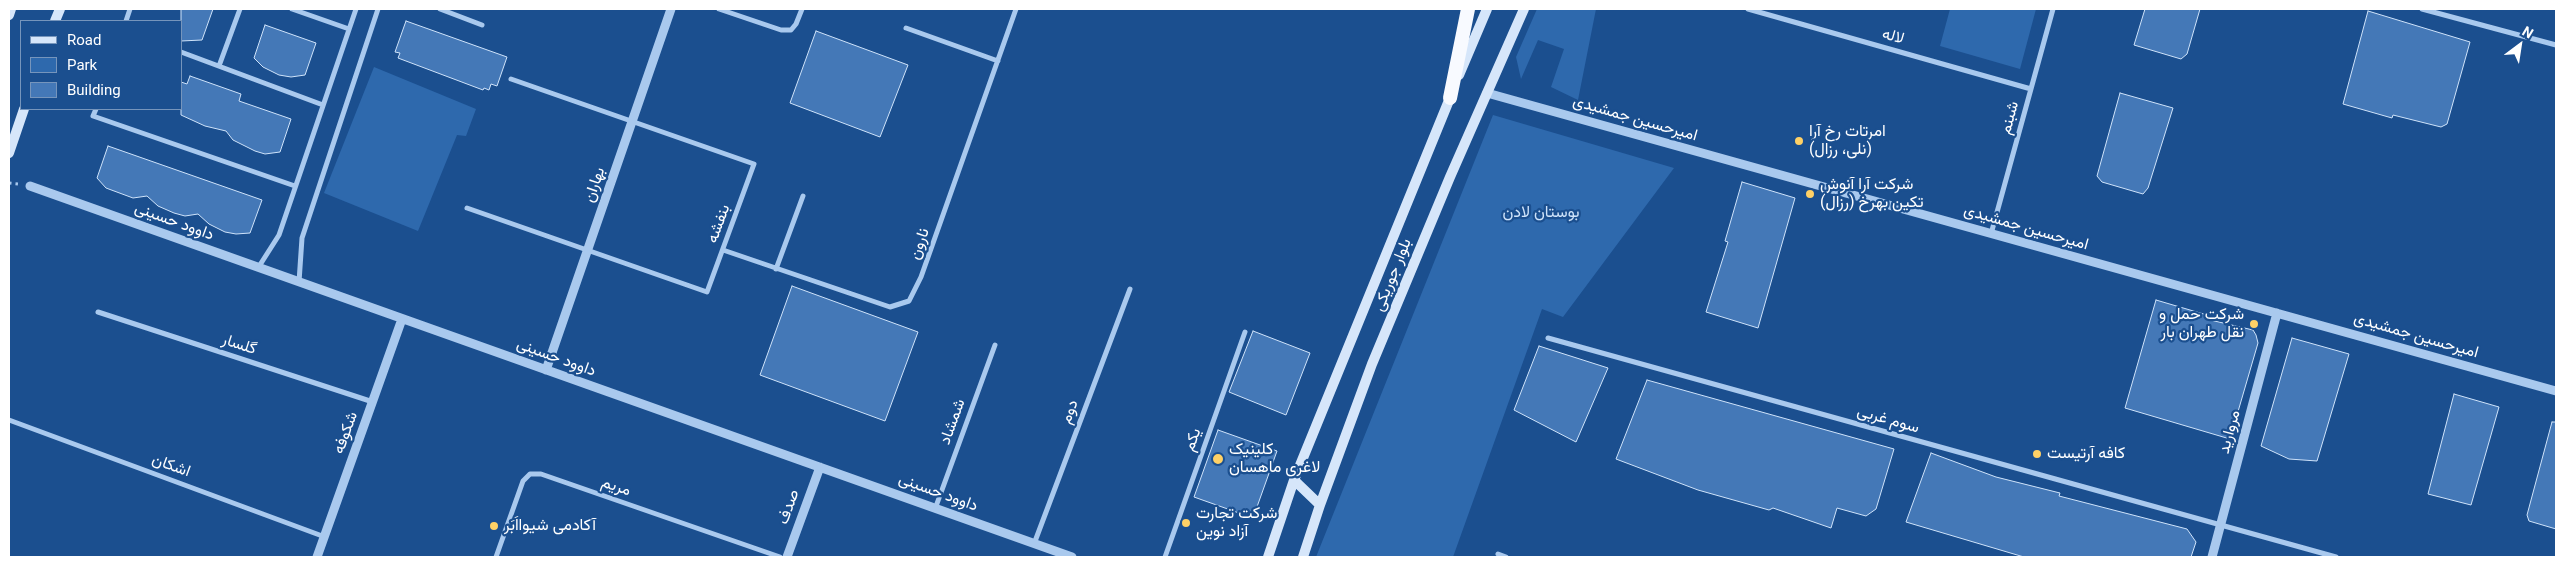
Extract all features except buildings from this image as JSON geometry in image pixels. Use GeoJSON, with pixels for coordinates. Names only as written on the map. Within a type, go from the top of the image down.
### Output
{"type":"FeatureCollection","features":[{"type":"Feature","properties":{"kind":"highway"},"geometry":{"type":"LineString","coordinates":[[1450,98],[1468,9]]}},
{"type":"Feature","properties":{"kind":"main road"},"geometry":{"type":"LineString","coordinates":[[9,15],[11,9]]}},
{"type":"Feature","properties":{"kind":"main road","name":"بلوار جوریکی"},"geometry":{"type":"LineString","coordinates":[[1268,557],[1294,480],[1487,9]]}},
{"type":"Feature","properties":{"kind":"main road","name":"بلوار جوریکی"},"geometry":{"type":"LineString","coordinates":[[1303,557],[1372,364],[1524,9]]}},
{"type":"Feature","properties":{"kind":"main road"},"geometry":{"type":"LineString","coordinates":[[9,153],[24,110]]}},
{"type":"Feature","properties":{"kind":"main road"},"geometry":{"type":"LineString","coordinates":[[1294,480],[1320,505]]}},
{"type":"Feature","properties":{"kind":"street"},"geometry":{"type":"LineString","coordinates":[[220,66],[240,9]]}},
{"type":"Feature","properties":{"kind":"street"},"geometry":{"type":"LineString","coordinates":[[292,9],[349,30]]}},
{"type":"Feature","properties":{"kind":"street"},"geometry":{"type":"LineString","coordinates":[[258,268],[279,235],[356,9]]}},
{"type":"Feature","properties":{"kind":"street"},"geometry":{"type":"LineString","coordinates":[[299,282],[302,238],[378,9]]}},
{"type":"Feature","properties":{"kind":"street"},"geometry":{"type":"LineString","coordinates":[[440,9],[482,25]]}},
{"type":"Feature","properties":{"kind":"street","name":"بهاران"},"geometry":{"type":"LineString","coordinates":[[546,370],[589,251],[671,9]]}},
{"type":"Feature","properties":{"kind":"street"},"geometry":{"type":"LineString","coordinates":[[719,9],[781,30],[791,30],[796,24],[802,9]]}},
{"type":"Feature","properties":{"kind":"street","name":"نارون"},"geometry":{"type":"LineString","coordinates":[[723,250],[890,307],[908,301],[921,277],[1016,9]]}},
{"type":"Feature","properties":{"kind":"street","name":"لاله"},"geometry":{"type":"LineString","coordinates":[[1748,9],[2031,89]]}},
{"type":"Feature","properties":{"kind":"street","name":"شبنم"},"geometry":{"type":"LineString","coordinates":[[1991,234],[2053,9]]}},
{"type":"Feature","properties":{"kind":"street"},"geometry":{"type":"LineString","coordinates":[[2422,9],[2556,45]]}},
{"type":"Feature","properties":{"kind":"street"},"geometry":{"type":"LineString","coordinates":[[906,28],[998,61]]}},
{"type":"Feature","properties":{"kind":"street"},"geometry":{"type":"LineString","coordinates":[[182,52],[323,105]]}},
{"type":"Feature","properties":{"kind":"street"},"geometry":{"type":"LineString","coordinates":[[511,79],[633,121]]}},
{"type":"Feature","properties":{"kind":"street","name":"امیرحسین جمشیدی"},"geometry":{"type":"LineString","coordinates":[[1487,93],[2556,391]]}},
{"type":"Feature","properties":{"kind":"street"},"geometry":{"type":"LineString","coordinates":[[96,110],[93,116],[296,186]]}},
{"type":"Feature","properties":{"kind":"street","name":"بنفشه"},"geometry":{"type":"LineString","coordinates":[[589,251],[707,292],[754,164],[633,121]]}},
{"type":"Feature","properties":{"kind":"street","name":"داوود حسینی"},"geometry":{"type":"LineString","coordinates":[[30,186],[1072,557]]}},
{"type":"Feature","properties":{"kind":"street"},"geometry":{"type":"LineString","coordinates":[[776,268],[802,196]]}},
{"type":"Feature","properties":{"kind":"street"},"geometry":{"type":"LineString","coordinates":[[468,208],[589,251]]}},
{"type":"Feature","properties":{"kind":"street","name":"دوم"},"geometry":{"type":"LineString","coordinates":[[1034,544],[1130,289]]}},
{"type":"Feature","properties":{"kind":"street","name":"گلسار"},"geometry":{"type":"LineString","coordinates":[[98,312],[373,402]]}},
{"type":"Feature","properties":{"kind":"street","name":"مروارید"},"geometry":{"type":"LineString","coordinates":[[2212,557],[2277,313]]}},
{"type":"Feature","properties":{"kind":"street","name":"شکوفه"},"geometry":{"type":"LineString","coordinates":[[317,557],[402,319]]}},
{"type":"Feature","properties":{"kind":"street","name":"یکم"},"geometry":{"type":"LineString","coordinates":[[1165,557],[1245,332]]}},
{"type":"Feature","properties":{"kind":"street","name":"سوم غربی"},"geometry":{"type":"LineString","coordinates":[[1548,338],[2336,557]]}},
{"type":"Feature","properties":{"kind":"street","name":"شمشاد"},"geometry":{"type":"LineString","coordinates":[[935,509],[995,344]]}},
{"type":"Feature","properties":{"kind":"street","name":"اشکان"},"geometry":{"type":"LineString","coordinates":[[9,420],[325,537]]}},
{"type":"Feature","properties":{"kind":"street","name":"صدف"},"geometry":{"type":"LineString","coordinates":[[787,557],[820,467]]}},
{"type":"Feature","properties":{"kind":"street","name":"مریم"},"geometry":{"type":"LineString","coordinates":[[496,557],[523,481],[530,474],[541,474],[780,557]]}},
{"type":"Feature","properties":{"kind":"street"},"geometry":{"type":"LineString","coordinates":[[1498,554],[1506,557]]}},
{"type":"Feature","properties":{"kind":"green space"},"geometry":{"type":"Polygon","coordinates":[[[1537,9],[1596,9],[1578,100],[1551,87],[1564,49],[1538,40],[1521,79],[1516,57],[1537,9]]]}},
{"type":"Feature","properties":{"kind":"green space"},"geometry":{"type":"Polygon","coordinates":[[[1950,9],[2036,9],[2020,69],[1940,46],[1950,9]]]}},
{"type":"Feature","properties":{"kind":"green space"},"geometry":{"type":"Polygon","coordinates":[[[374,67],[476,109],[466,136],[457,135],[418,231],[324,193],[374,67]]]}},
{"type":"Feature","properties":{"kind":"green space","name":"بوستان لادن"},"geometry":{"type":"Polygon","coordinates":[[[1493,115],[1674,168],[1563,317],[1542,309],[1453,557],[1316,557],[1493,115]]]}},
{"type":"Feature","properties":{"kind":"place","name":"امرتات رخ آرا (نلی، رزال)"},"geometry":{"type":"Point","coordinates":[1799,141]}},
{"type":"Feature","properties":{"kind":"place","name":"شرکت آرا آنوش تکین بهرخ (رزال)"},"geometry":{"type":"Point","coordinates":[1810,194]}},
{"type":"Feature","properties":{"kind":"place","name":"شرکت حمل و نقل طهران بار"},"geometry":{"type":"Point","coordinates":[2254,324]}},
{"type":"Feature","properties":{"kind":"place","name":"کافه آرتیست"},"geometry":{"type":"Point","coordinates":[2037,454]}},
{"type":"Feature","properties":{"kind":"place","name":"کلینیک لاغری ماهسان"},"geometry":{"type":"Point","coordinates":[1218,459]}},
{"type":"Feature","properties":{"kind":"place","name":"شرکت تجارت آزاد نوین"},"geometry":{"type":"Point","coordinates":[1186,523]}},
{"type":"Feature","properties":{"kind":"place","name":"آکادمی شیوااَبَر"},"geometry":{"type":"Point","coordinates":[494,526]}}]}
